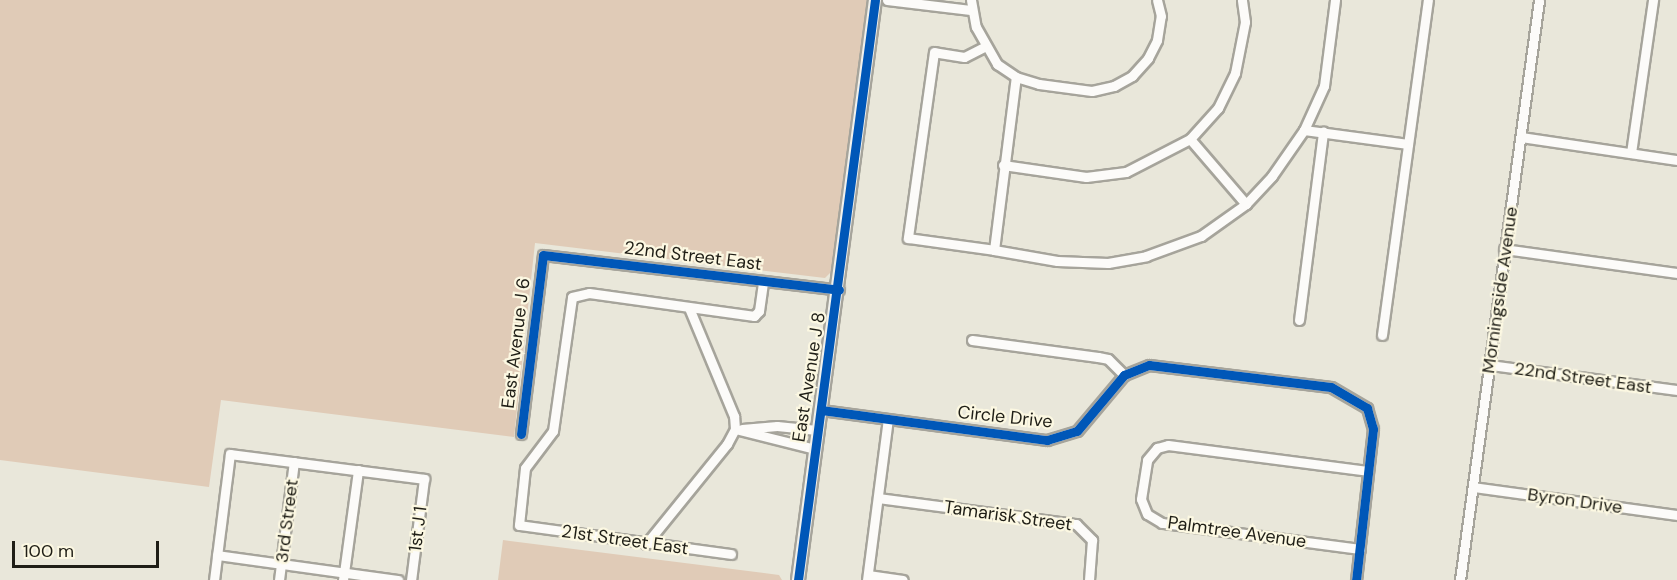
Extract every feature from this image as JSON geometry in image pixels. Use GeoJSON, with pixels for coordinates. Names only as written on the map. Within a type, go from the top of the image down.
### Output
{"type":"FeatureCollection","features":[{"type":"Feature","properties":{"kind":"street","name":"East Avenue J 8"},"geometry":{"type":"LineString","coordinates":[[798,580],[817,430],[839,290],[875,0]]}},
{"type":"Feature","properties":{"kind":"street"},"geometry":{"type":"LineString","coordinates":[[887,0],[971,5],[984,47],[996,64],[1016,77],[1092,91],[1114,86],[1132,76],[1157,40],[1161,16],[1157,0]]}},
{"type":"Feature","properties":{"kind":"street"},"geometry":{"type":"LineString","coordinates":[[1003,165],[1086,177],[1126,172],[1190,139],[1218,108],[1235,73],[1245,22],[1242,0]]}},
{"type":"Feature","properties":{"kind":"street"},"geometry":{"type":"LineString","coordinates":[[984,47],[964,57],[934,52],[908,238],[1057,261],[1108,263],[1146,256],[1201,236],[1246,204],[1272,176],[1304,130],[1324,86],[1335,0]]}},
{"type":"Feature","properties":{"kind":"street"},"geometry":{"type":"LineString","coordinates":[[1382,335],[1428,0]]}},
{"type":"Feature","properties":{"kind":"street","name":"Morningside Avenue"},"geometry":{"type":"LineString","coordinates":[[1460,580],[1539,0]]}},
{"type":"Feature","properties":{"kind":"street"},"geometry":{"type":"LineString","coordinates":[[1631,153],[1653,0]]}},
{"type":"Feature","properties":{"kind":"street"},"geometry":{"type":"LineString","coordinates":[[994,250],[1016,77]]}},
{"type":"Feature","properties":{"kind":"street"},"geometry":{"type":"LineString","coordinates":[[1304,130],[1408,144]]}},
{"type":"Feature","properties":{"kind":"street"},"geometry":{"type":"LineString","coordinates":[[1299,320],[1323,132]]}},
{"type":"Feature","properties":{"kind":"street"},"geometry":{"type":"LineString","coordinates":[[1521,137],[1677,160]]}},
{"type":"Feature","properties":{"kind":"street"},"geometry":{"type":"LineString","coordinates":[[1190,139],[1246,204]]}},
{"type":"Feature","properties":{"kind":"street"},"geometry":{"type":"LineString","coordinates":[[1504,249],[1677,273]]}},
{"type":"Feature","properties":{"kind":"street","name":"22nd Street East"},"geometry":{"type":"LineString","coordinates":[[543,255],[839,290]]}},
{"type":"Feature","properties":{"kind":"street","name":"East Avenue J 6"},"geometry":{"type":"LineString","coordinates":[[521,434],[543,255]]}},
{"type":"Feature","properties":{"kind":"street"},"geometry":{"type":"LineString","coordinates":[[646,544],[727,444],[735,429],[734,416],[689,308],[754,316],[759,311],[763,281]]}},
{"type":"Feature","properties":{"kind":"street","name":"21st Street East"},"geometry":{"type":"LineString","coordinates":[[689,308],[589,293],[572,297],[553,431],[525,468],[519,525],[731,554]]}},
{"type":"Feature","properties":{"kind":"street"},"geometry":{"type":"LineString","coordinates":[[972,340],[1108,359],[1124,375],[1143,367],[1163,365],[1331,387],[1367,408],[1373,429],[1356,580]]}},
{"type":"Feature","properties":{"kind":"street","name":"22nd Street East"},"geometry":{"type":"LineString","coordinates":[[1490,365],[1677,390]]}},
{"type":"Feature","properties":{"kind":"street","name":"Circle Drive"},"geometry":{"type":"LineString","coordinates":[[820,410],[1041,440],[1060,439],[1077,431],[1124,375]]}},
{"type":"Feature","properties":{"kind":"street"},"geometry":{"type":"LineString","coordinates":[[888,419],[867,578],[903,580]]}},
{"type":"Feature","properties":{"kind":"street"},"geometry":{"type":"LineString","coordinates":[[735,429],[777,426],[817,430]]}},
{"type":"Feature","properties":{"kind":"street"},"geometry":{"type":"LineString","coordinates":[[735,429],[815,449]]}},
{"type":"Feature","properties":{"kind":"street","name":"Palmtree Avenue"},"geometry":{"type":"LineString","coordinates":[[1360,549],[1162,523],[1147,514],[1141,499],[1149,456],[1168,445],[1367,471]]}},
{"type":"Feature","properties":{"kind":"street"},"geometry":{"type":"LineString","coordinates":[[214,580],[230,454],[358,470],[344,577]]}},
{"type":"Feature","properties":{"kind":"street","name":"3rd Street"},"geometry":{"type":"LineString","coordinates":[[279,580],[294,462]]}},
{"type":"Feature","properties":{"kind":"street","name":"1st J 1"},"geometry":{"type":"LineString","coordinates":[[358,470],[424,479],[411,580]]}},
{"type":"Feature","properties":{"kind":"street","name":"Byron Drive"},"geometry":{"type":"LineString","coordinates":[[1473,487],[1677,515]]}},
{"type":"Feature","properties":{"kind":"street","name":"Tamarisk Street"},"geometry":{"type":"LineString","coordinates":[[878,498],[1076,524],[1092,540],[1089,580]]}},
{"type":"Feature","properties":{"kind":"street"},"geometry":{"type":"LineString","coordinates":[[217,555],[281,563],[344,577],[398,580]]}},
{"type":"Feature","properties":{"kind":"shaded area"},"geometry":{"type":"Polygon","coordinates":[[[0,0],[867,0],[833,270],[825,278],[535,243],[514,437],[221,400],[209,487],[0,460],[0,0]]]}},
{"type":"Feature","properties":{"kind":"shaded area"},"geometry":{"type":"Polygon","coordinates":[[[503,540],[779,575],[782,580],[498,580],[503,540]]]}},
{"type":"Feature","properties":{"kind":"cycle path"},"geometry":{"type":"LineString","coordinates":[[798,580],[875,0]]}},
{"type":"Feature","properties":{"kind":"cycle path"},"geometry":{"type":"LineString","coordinates":[[521,434],[543,255],[839,290]]}},
{"type":"Feature","properties":{"kind":"cycle path"},"geometry":{"type":"LineString","coordinates":[[821,410],[1047,440],[1077,431],[1124,375],[1149,365],[1331,387],[1367,408],[1373,429],[1356,580]]}}]}
